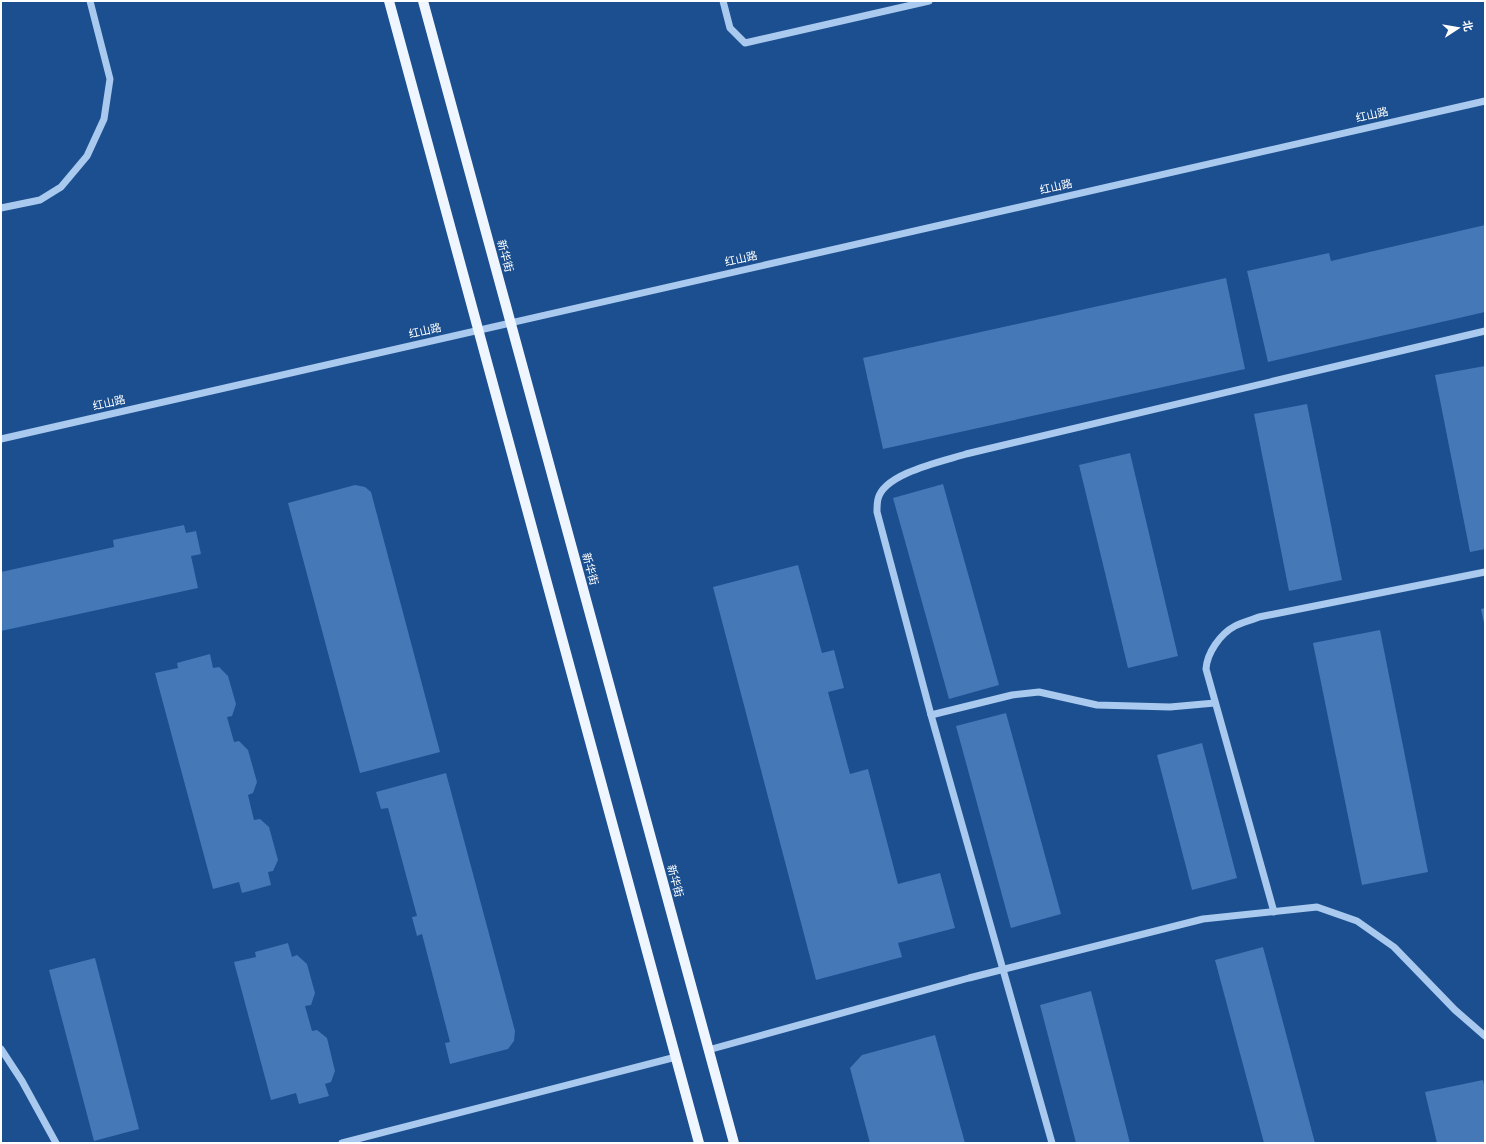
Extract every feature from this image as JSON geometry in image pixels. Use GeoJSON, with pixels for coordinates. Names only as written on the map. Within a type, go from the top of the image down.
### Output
{"type":"FeatureCollection","features":[{"type":"Feature","properties":{"kind":"main road"},"geometry":{"type":"LineString","coordinates":[[389,1],[699,1143]]}},
{"type":"Feature","properties":{"kind":"main road","name":"新华街"},"geometry":{"type":"LineString","coordinates":[[423,1],[734,1143]]}},
{"type":"Feature","properties":{"kind":"street"},"geometry":{"type":"LineString","coordinates":[[1,208],[40,200],[61,187],[87,156],[104,119],[110,79],[90,1]]}},
{"type":"Feature","properties":{"kind":"street"},"geometry":{"type":"LineString","coordinates":[[723,1],[730,28],[745,44],[929,1]]}},
{"type":"Feature","properties":{"kind":"street","name":"红山路"},"geometry":{"type":"LineString","coordinates":[[1,439],[1485,101]]}},
{"type":"Feature","properties":{"kind":"street"},"geometry":{"type":"LineString","coordinates":[[1052,1143],[931,715],[877,512],[878,498],[888,486],[909,470],[966,454],[1485,331]]}},
{"type":"Feature","properties":{"kind":"street"},"geometry":{"type":"LineString","coordinates":[[1274,912],[1206,669],[1207,660],[1219,640],[1235,626],[1259,617],[1485,572]]}},
{"type":"Feature","properties":{"kind":"street"},"geometry":{"type":"LineString","coordinates":[[931,715],[1012,695],[1039,692],[1097,705],[1170,707],[1215,703]]}},
{"type":"Feature","properties":{"kind":"street"},"geometry":{"type":"LineString","coordinates":[[708,1050],[1004,969],[1203,919],[1317,907],[1357,921],[1394,946],[1455,1010],[1485,1036]]}},
{"type":"Feature","properties":{"kind":"street"},"geometry":{"type":"LineString","coordinates":[[1,1049],[22,1081],[56,1143]]}},
{"type":"Feature","properties":{"kind":"street"},"geometry":{"type":"LineString","coordinates":[[342,1143],[676,1057]]}},
{"type":"Feature","properties":{"kind":"building"},"geometry":{"type":"Polygon","coordinates":[[[1485,225],[1485,312],[1268,362],[1247,271],[1329,253],[1331,261],[1485,225]]]}},
{"type":"Feature","properties":{"kind":"building"},"geometry":{"type":"Polygon","coordinates":[[[1226,278],[1245,369],[883,449],[863,358],[1226,278]]]}},
{"type":"Feature","properties":{"kind":"building"},"geometry":{"type":"Polygon","coordinates":[[[1485,366],[1485,549],[1470,552],[1435,375],[1485,366]]]}},
{"type":"Feature","properties":{"kind":"building"},"geometry":{"type":"Polygon","coordinates":[[[1307,404],[1342,580],[1289,591],[1254,414],[1307,404]]]}},
{"type":"Feature","properties":{"kind":"building"},"geometry":{"type":"Polygon","coordinates":[[[1130,453],[1178,656],[1128,668],[1079,465],[1130,453]]]}},
{"type":"Feature","properties":{"kind":"building"},"geometry":{"type":"Polygon","coordinates":[[[943,484],[999,685],[949,699],[893,498],[943,484]]]}},
{"type":"Feature","properties":{"kind":"building"},"geometry":{"type":"Polygon","coordinates":[[[355,485],[365,487],[371,492],[440,752],[360,773],[288,503],[355,485]]]}},
{"type":"Feature","properties":{"kind":"building"},"geometry":{"type":"Polygon","coordinates":[[[184,525],[186,533],[196,531],[201,554],[191,556],[198,588],[1,631],[1,572],[114,547],[113,540],[184,525]]]}},
{"type":"Feature","properties":{"kind":"building"},"geometry":{"type":"Polygon","coordinates":[[[798,565],[822,653],[834,650],[844,688],[828,692],[850,774],[868,769],[898,884],[940,873],[955,928],[898,943],[902,957],[816,980],[713,587],[798,565]]]}},
{"type":"Feature","properties":{"kind":"building"},"geometry":{"type":"Polygon","coordinates":[[[1485,608],[1485,623],[1484,623],[1481,609],[1485,608]]]}},
{"type":"Feature","properties":{"kind":"building"},"geometry":{"type":"Polygon","coordinates":[[[1380,630],[1428,872],[1362,885],[1313,643],[1380,630]]]}},
{"type":"Feature","properties":{"kind":"building"},"geometry":{"type":"Polygon","coordinates":[[[210,654],[213,668],[219,667],[228,676],[236,704],[232,716],[227,717],[234,742],[239,741],[248,750],[257,782],[253,793],[248,795],[254,820],[260,819],[269,827],[278,860],[273,871],[268,872],[271,885],[242,893],[239,882],[213,889],[155,673],[178,668],[177,663],[210,654]]]}},
{"type":"Feature","properties":{"kind":"building"},"geometry":{"type":"Polygon","coordinates":[[[1006,713],[1061,914],[1011,928],[956,726],[1006,713]]]}},
{"type":"Feature","properties":{"kind":"building"},"geometry":{"type":"Polygon","coordinates":[[[1202,743],[1237,878],[1192,890],[1157,755],[1202,743]]]}},
{"type":"Feature","properties":{"kind":"building"},"geometry":{"type":"Polygon","coordinates":[[[446,773],[515,1031],[514,1041],[508,1049],[450,1064],[445,1043],[450,1042],[422,934],[417,936],[412,917],[417,916],[388,808],[381,809],[376,792],[446,773]]]}},
{"type":"Feature","properties":{"kind":"building"},"geometry":{"type":"Polygon","coordinates":[[[288,943],[292,957],[297,955],[307,964],[315,993],[311,1005],[305,1006],[312,1031],[317,1030],[327,1038],[335,1071],[331,1082],[325,1084],[329,1096],[299,1104],[296,1093],[271,1100],[234,962],[256,957],[255,952],[288,943]]]}},
{"type":"Feature","properties":{"kind":"building"},"geometry":{"type":"Polygon","coordinates":[[[1263,947],[1315,1143],[1264,1143],[1215,960],[1263,947]]]}},
{"type":"Feature","properties":{"kind":"building"},"geometry":{"type":"Polygon","coordinates":[[[95,958],[139,1129],[94,1141],[49,970],[95,958]]]}},
{"type":"Feature","properties":{"kind":"building"},"geometry":{"type":"Polygon","coordinates":[[[1091,991],[1130,1143],[1076,1143],[1040,1005],[1091,991]]]}},
{"type":"Feature","properties":{"kind":"building"},"geometry":{"type":"Polygon","coordinates":[[[935,1035],[965,1143],[870,1143],[850,1068],[862,1055],[935,1035]]]}},
{"type":"Feature","properties":{"kind":"building"},"geometry":{"type":"Polygon","coordinates":[[[1483,1080],[1485,1090],[1485,1143],[1437,1143],[1425,1092],[1483,1080]]]}}]}
